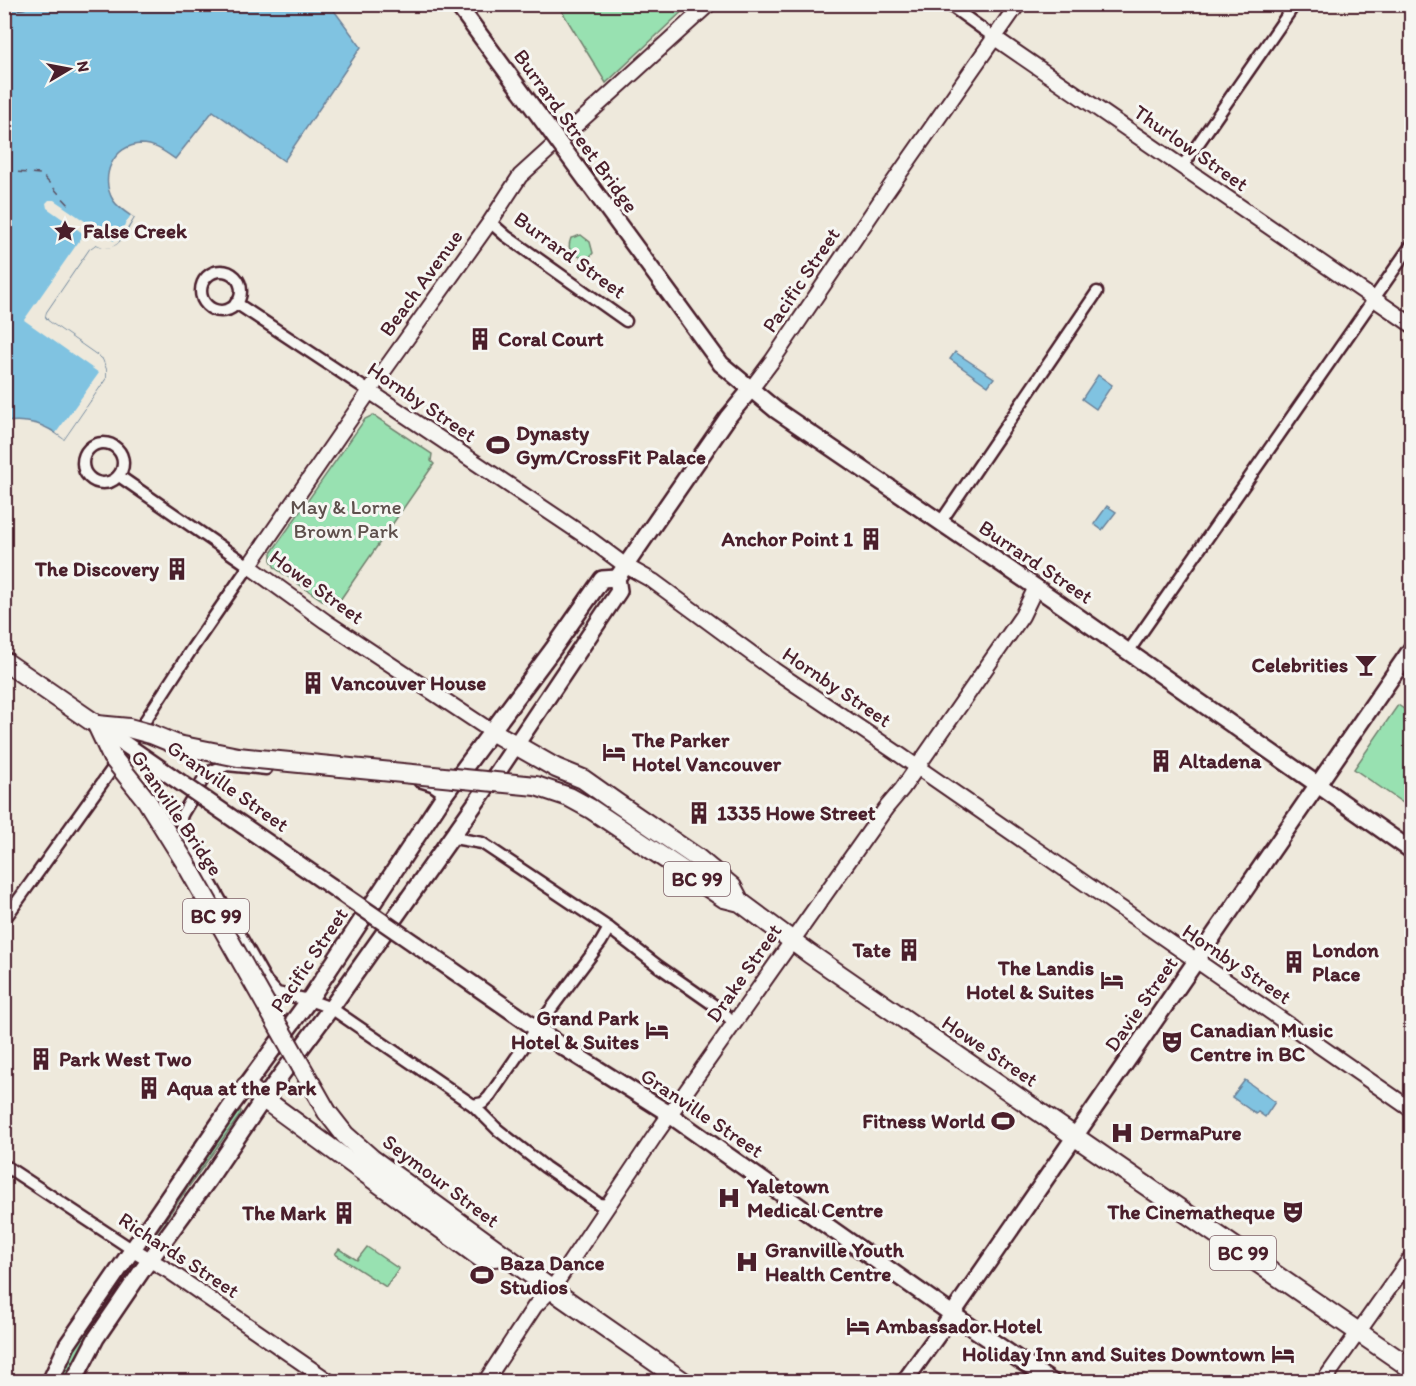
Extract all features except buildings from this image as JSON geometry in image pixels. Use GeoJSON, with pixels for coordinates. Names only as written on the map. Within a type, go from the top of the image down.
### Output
{"type":"FeatureCollection","features":[{"type":"Feature","properties":{"kind":"highway","name":"Granville Bridge"},"geometry":{"type":"LineString","coordinates":[[4,661],[98,725],[129,728],[178,745],[238,757],[536,786]]}},
{"type":"Feature","properties":{"kind":"highway","name":"Granville Bridge"},"geometry":{"type":"LineString","coordinates":[[98,725],[112,757],[147,801],[185,862],[327,1112]]}},
{"type":"Feature","properties":{"kind":"highway"},"geometry":{"type":"LineString","coordinates":[[491,731],[556,768],[583,779],[696,857],[732,887],[740,902]]}},
{"type":"Feature","properties":{"kind":"highway","name":"Howe Street"},"geometry":{"type":"LineString","coordinates":[[536,786],[568,797],[591,809],[724,898],[740,902],[792,941],[1412,1369]]}},
{"type":"Feature","properties":{"kind":"highway"},"geometry":{"type":"LineString","coordinates":[[246,1086],[481,1258],[505,1256]]}},
{"type":"Feature","properties":{"kind":"highway","name":"Seymour Street"},"geometry":{"type":"LineString","coordinates":[[327,1112],[345,1135],[372,1159],[684,1382]]}},
{"type":"Feature","properties":{"kind":"main road","name":"Burrard Street Bridge"},"geometry":{"type":"LineString","coordinates":[[457,4],[661,282]]}},
{"type":"Feature","properties":{"kind":"main road","name":"Burrard Street"},"geometry":{"type":"LineString","coordinates":[[661,282],[721,364],[797,425],[1036,587],[1412,851]]}},
{"type":"Feature","properties":{"kind":"main road","name":"Pacific Street"},"geometry":{"type":"LineString","coordinates":[[73,1382],[96,1338],[150,1260],[516,745],[619,591],[622,572],[728,417],[751,389]]}},
{"type":"Feature","properties":{"kind":"main road","name":"Pacific Street"},"geometry":{"type":"LineString","coordinates":[[50,1382],[67,1345],[246,1086],[309,1000],[445,794],[602,579],[622,572]]}},
{"type":"Feature","properties":{"kind":"main road","name":"Davie Street"},"geometry":{"type":"LineString","coordinates":[[904,1382],[1412,648]]}},
{"type":"Feature","properties":{"kind":"main road","name":"Granville Bridge"},"geometry":{"type":"LineString","coordinates":[[98,725],[415,944]]}},
{"type":"Feature","properties":{"kind":"main road","name":"Granville Street"},"geometry":{"type":"LineString","coordinates":[[415,944],[536,1029],[670,1115],[1052,1382]]}},
{"type":"Feature","properties":{"kind":"street","name":"Beach Avenue"},"geometry":{"type":"LineString","coordinates":[[4,920],[130,744],[190,650],[520,176],[709,4]]}},
{"type":"Feature","properties":{"kind":"street","name":"Thurlow Street"},"geometry":{"type":"LineString","coordinates":[[948,4],[1412,326]]}},
{"type":"Feature","properties":{"kind":"street","name":"Pacific Street"},"geometry":{"type":"LineString","coordinates":[[751,389],[1018,4]]}},
{"type":"Feature","properties":{"kind":"street"},"geometry":{"type":"LineString","coordinates":[[1182,167],[1295,4]]}},
{"type":"Feature","properties":{"kind":"street","name":"Burrard Street"},"geometry":{"type":"LineString","coordinates":[[490,222],[501,233],[626,321]]}},
{"type":"Feature","properties":{"kind":"street"},"geometry":{"type":"LineString","coordinates":[[1128,652],[1412,244]]}},
{"type":"Feature","properties":{"kind":"street"},"geometry":{"type":"LineString","coordinates":[[940,523],[1097,292]]}},
{"type":"Feature","properties":{"kind":"street","name":"Hornby Street"},"geometry":{"type":"LineString","coordinates":[[236,303],[591,540],[622,572],[653,581],[774,670],[1412,1110]]}},
{"type":"Feature","properties":{"kind":"street","name":"Howe Street"},"geometry":{"type":"LineString","coordinates":[[119,476],[325,621],[491,731]]}},
{"type":"Feature","properties":{"kind":"street","name":"Drake Street"},"geometry":{"type":"LineString","coordinates":[[485,1382],[535,1306],[552,1289],[734,1023],[1022,616],[1036,587]]}},
{"type":"Feature","properties":{"kind":"street","name":"Granville Street"},"geometry":{"type":"LineString","coordinates":[[4,656],[368,908]]}},
{"type":"Feature","properties":{"kind":"street"},"geometry":{"type":"LineString","coordinates":[[445,794],[421,781],[227,765],[207,773],[181,817],[183,832],[266,981],[278,993],[331,1008],[473,1105],[498,1130],[545,1167],[599,1203],[608,1205]]}},
{"type":"Feature","properties":{"kind":"street"},"geometry":{"type":"LineString","coordinates":[[449,840],[454,838],[482,843],[609,928],[721,1010],[734,1023]]}},
{"type":"Feature","properties":{"kind":"street"},"geometry":{"type":"LineString","coordinates":[[473,1105],[483,1103],[489,1097],[609,928]]}},
{"type":"Feature","properties":{"kind":"street","name":"Richards Street"},"geometry":{"type":"LineString","coordinates":[[4,1165],[150,1260],[330,1382]]}},
{"type":"Feature","properties":{"kind":"street"},"geometry":{"type":"LineString","coordinates":[[1323,1382],[1412,1256]]}},
{"type":"Feature","properties":{"kind":"green space"},"geometry":{"type":"Polygon","coordinates":[[[558,5],[689,5],[606,83],[558,5]]]}},
{"type":"Feature","properties":{"kind":"green space"},"geometry":{"type":"Polygon","coordinates":[[[581,235],[590,242],[593,253],[588,259],[575,255],[569,247],[571,238],[581,235]]]}},
{"type":"Feature","properties":{"kind":"green space","name":"May & Lorne Brown Park"},"geometry":{"type":"Polygon","coordinates":[[[373,415],[432,454],[431,461],[434,464],[340,600],[335,598],[331,604],[328,604],[275,568],[271,560],[271,553],[365,419],[373,415]]]}},
{"type":"Feature","properties":{"kind":"green space"},"geometry":{"type":"Polygon","coordinates":[[[1398,705],[1410,713],[1412,711],[1411,790],[1403,803],[1354,769],[1398,705]]]}},
{"type":"Feature","properties":{"kind":"green space"},"geometry":{"type":"Polygon","coordinates":[[[237,1109],[241,1111],[240,1115],[157,1231],[154,1232],[237,1109]]]}},
{"type":"Feature","properties":{"kind":"green space"},"geometry":{"type":"Polygon","coordinates":[[[367,1247],[399,1269],[386,1287],[335,1254],[339,1249],[357,1260],[367,1247]]]}},
{"type":"Feature","properties":{"kind":"green space"},"geometry":{"type":"Polygon","coordinates":[[[121,1279],[124,1283],[93,1330],[64,1381],[56,1382],[69,1351],[121,1279]]]}},
{"type":"Feature","properties":{"kind":"water","name":"False Creek"},"geometry":{"type":"Polygon","coordinates":[[[5,5],[330,5],[361,47],[284,161],[213,111],[175,159],[164,151],[146,144],[131,146],[116,156],[108,172],[109,191],[117,205],[134,218],[120,241],[110,246],[96,244],[89,249],[45,316],[48,321],[102,359],[106,369],[106,378],[64,439],[36,424],[22,421],[5,422],[5,5]]]}},
{"type":"Feature","properties":{"kind":"water"},"geometry":{"type":"Polygon","coordinates":[[[955,352],[994,378],[988,386],[950,359],[955,352]]]}},
{"type":"Feature","properties":{"kind":"water"},"geometry":{"type":"Polygon","coordinates":[[[1098,375],[1112,385],[1096,409],[1082,399],[1098,375]]]}},
{"type":"Feature","properties":{"kind":"water"},"geometry":{"type":"Polygon","coordinates":[[[1107,506],[1116,512],[1102,530],[1094,524],[1107,506]]]}},
{"type":"Feature","properties":{"kind":"water"},"geometry":{"type":"Polygon","coordinates":[[[1245,1080],[1275,1102],[1265,1117],[1258,1112],[1256,1114],[1232,1097],[1245,1080]]]}},
{"type":"Feature","properties":{"kind":"pier"},"geometry":{"type":"Polygon","coordinates":[[[54,200],[114,241],[131,215],[134,218],[118,243],[105,248],[96,244],[89,249],[46,312],[45,317],[48,321],[102,359],[106,369],[106,378],[64,439],[56,433],[99,373],[24,320],[84,234],[47,208],[46,203],[54,200]]]}},
{"type":"Feature","properties":{"kind":"ferry route"},"geometry":{"type":"LineString","coordinates":[[4,12],[50,4]]}},
{"type":"Feature","properties":{"kind":"ferry route"},"geometry":{"type":"LineString","coordinates":[[4,171],[41,174],[69,205]]}},
{"type":"Feature","properties":{"kind":"place","name":"False Creek"},"geometry":{"type":"Point","coordinates":[65,231]}},
{"type":"Feature","properties":{"kind":"place","name":"Coral Court"},"geometry":{"type":"Point","coordinates":[480,339]}},
{"type":"Feature","properties":{"kind":"place","name":"Dynasty Gym/CrossFit Palace"},"geometry":{"type":"Point","coordinates":[498,445]}},
{"type":"Feature","properties":{"kind":"place","name":"Anchor Point 1"},"geometry":{"type":"Point","coordinates":[871,539]}},
{"type":"Feature","properties":{"kind":"place","name":"The Discovery"},"geometry":{"type":"Point","coordinates":[177,569]}},
{"type":"Feature","properties":{"kind":"place","name":"Celebrities"},"geometry":{"type":"Point","coordinates":[1366,665]}},
{"type":"Feature","properties":{"kind":"place","name":"Vancouver House"},"geometry":{"type":"Point","coordinates":[313,683]}},
{"type":"Feature","properties":{"kind":"place","name":"The Parker Hotel Vancouver"},"geometry":{"type":"Point","coordinates":[614,752]}},
{"type":"Feature","properties":{"kind":"place","name":"Altadena"},"geometry":{"type":"Point","coordinates":[1161,761]}},
{"type":"Feature","properties":{"kind":"place","name":"1335 Howe Street"},"geometry":{"type":"Point","coordinates":[699,813]}},
{"type":"Feature","properties":{"kind":"place","name":"Tate"},"geometry":{"type":"Point","coordinates":[909,950]}},
{"type":"Feature","properties":{"kind":"place","name":"London Place"},"geometry":{"type":"Point","coordinates":[1294,962]}},
{"type":"Feature","properties":{"kind":"place","name":"The Landis Hotel & Suites"},"geometry":{"type":"Point","coordinates":[1112,980]}},
{"type":"Feature","properties":{"kind":"place","name":"Grand Park Hotel & Suites"},"geometry":{"type":"Point","coordinates":[657,1030]}},
{"type":"Feature","properties":{"kind":"place","name":"Canadian Music Centre in BC"},"geometry":{"type":"Point","coordinates":[1172,1042]}},
{"type":"Feature","properties":{"kind":"place","name":"Park West Two"},"geometry":{"type":"Point","coordinates":[41,1059]}},
{"type":"Feature","properties":{"kind":"place","name":"Aqua at the Park"},"geometry":{"type":"Point","coordinates":[149,1088]}},
{"type":"Feature","properties":{"kind":"place","name":"Fitness World"},"geometry":{"type":"Point","coordinates":[1003,1121]}},
{"type":"Feature","properties":{"kind":"place","name":"DermaPure"},"geometry":{"type":"Point","coordinates":[1122,1133]}},
{"type":"Feature","properties":{"kind":"place","name":"Yaletown Medical Centre"},"geometry":{"type":"Point","coordinates":[729,1198]}},
{"type":"Feature","properties":{"kind":"place","name":"The Cinematheque"},"geometry":{"type":"Point","coordinates":[1293,1212]}},
{"type":"Feature","properties":{"kind":"place","name":"The Mark"},"geometry":{"type":"Point","coordinates":[344,1213]}},
{"type":"Feature","properties":{"kind":"place","name":"Granville Youth Health Centre"},"geometry":{"type":"Point","coordinates":[747,1262]}},
{"type":"Feature","properties":{"kind":"place","name":"Baza Dance Studios"},"geometry":{"type":"Point","coordinates":[482,1275]}},
{"type":"Feature","properties":{"kind":"place","name":"Ambassador Hotel"},"geometry":{"type":"Point","coordinates":[858,1326]}},
{"type":"Feature","properties":{"kind":"place","name":"Holiday Inn and Suites Downtown"},"geometry":{"type":"Point","coordinates":[1283,1354]}}]}
